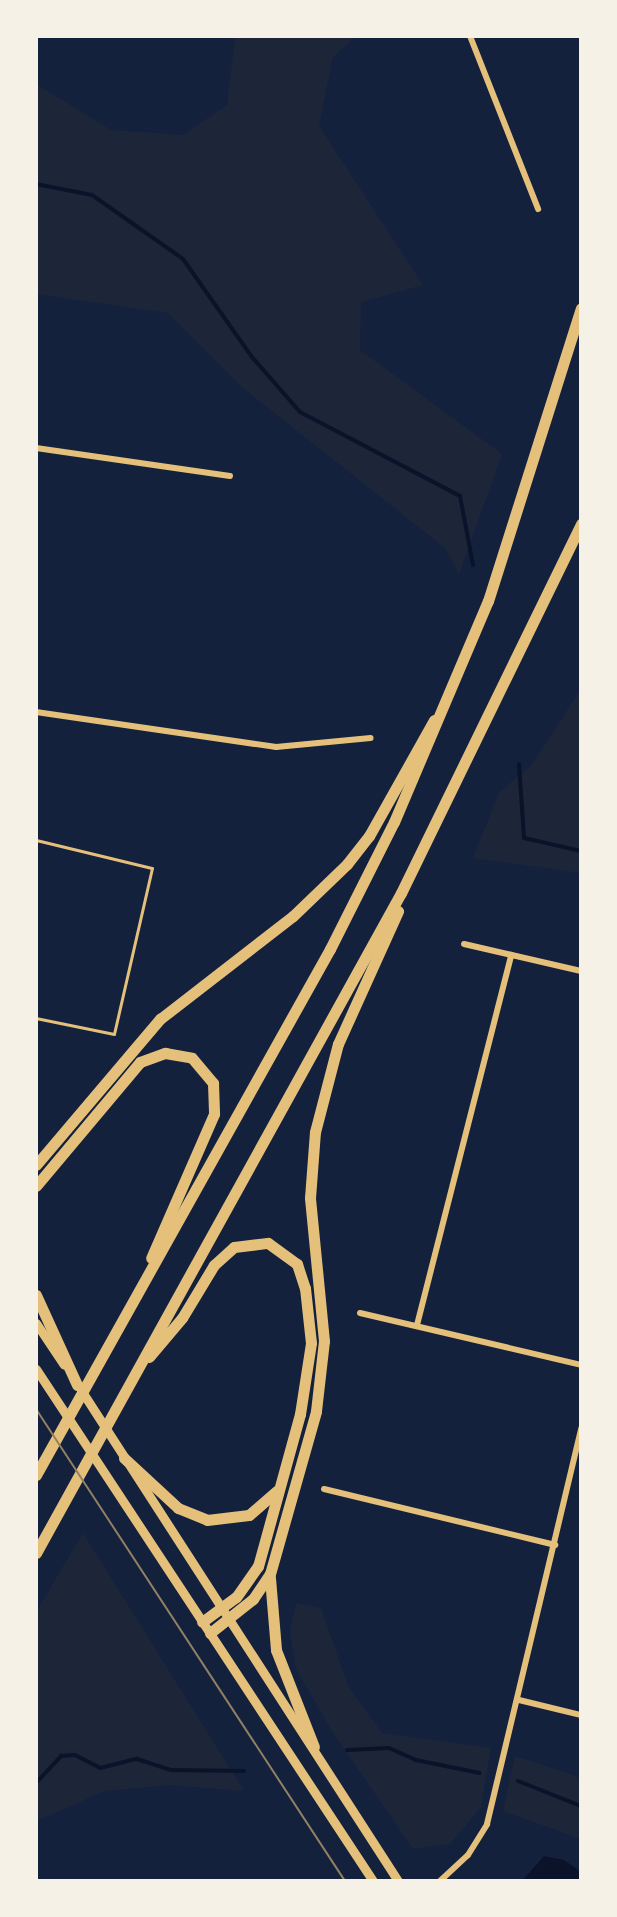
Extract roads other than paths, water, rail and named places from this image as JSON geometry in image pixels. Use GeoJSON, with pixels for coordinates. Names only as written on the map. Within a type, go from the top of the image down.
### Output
{"type":"FeatureCollection","features":[{"type":"Feature","properties":{"kind":"highway"},"geometry":{"type":"LineString","coordinates":[[36,1475],[353,906],[454,689],[520,512],[581,308]]}},
{"type":"Feature","properties":{"kind":"highway"},"geometry":{"type":"LineString","coordinates":[[314,1747],[276,1650],[270,1574],[323,1369],[324,1325],[310,1198],[318,1114],[338,1044],[423,851],[581,524]]}},
{"type":"Feature","properties":{"kind":"highway"},"geometry":{"type":"LineString","coordinates":[[38,1160],[160,1019],[293,916],[347,864],[454,689]]}},
{"type":"Feature","properties":{"kind":"highway"},"geometry":{"type":"LineString","coordinates":[[36,1553],[423,851]]}},
{"type":"Feature","properties":{"kind":"highway"},"geometry":{"type":"LineString","coordinates":[[37,1187],[146,1058],[179,1054],[207,1072],[216,1094],[212,1120],[134,1299]]}},
{"type":"Feature","properties":{"kind":"highway"},"geometry":{"type":"LineString","coordinates":[[131,1379],[182,1318],[221,1256],[250,1242],[285,1251],[303,1279],[311,1343],[304,1397],[258,1566],[210,1633]]}},
{"type":"Feature","properties":{"kind":"highway"},"geometry":{"type":"LineString","coordinates":[[36,1295],[77,1385]]}},
{"type":"Feature","properties":{"kind":"highway"},"geometry":{"type":"LineString","coordinates":[[124,1458],[178,1508],[207,1520],[249,1515],[280,1487]]}},
{"type":"Feature","properties":{"kind":"highway"},"geometry":{"type":"LineString","coordinates":[[202,1622],[226,1614],[253,1599],[270,1574]]}},
{"type":"Feature","properties":{"kind":"main road"},"geometry":{"type":"LineString","coordinates":[[36,1323],[314,1747],[398,1881]]}},
{"type":"Feature","properties":{"kind":"main road"},"geometry":{"type":"LineString","coordinates":[[36,1369],[373,1881]]}},
{"type":"Feature","properties":{"kind":"street"},"geometry":{"type":"LineString","coordinates":[[470,36],[538,209]]}},
{"type":"Feature","properties":{"kind":"street"},"geometry":{"type":"LineString","coordinates":[[36,448],[230,476]]}},
{"type":"Feature","properties":{"kind":"street"},"geometry":{"type":"LineString","coordinates":[[36,712],[276,747],[371,738]]}},
{"type":"Feature","properties":{"kind":"street"},"geometry":{"type":"LineString","coordinates":[[464,944],[581,971]]}},
{"type":"Feature","properties":{"kind":"street"},"geometry":{"type":"LineString","coordinates":[[417,1325],[511,955]]}},
{"type":"Feature","properties":{"kind":"street"},"geometry":{"type":"LineString","coordinates":[[360,1313],[581,1365]]}},
{"type":"Feature","properties":{"kind":"street"},"geometry":{"type":"LineString","coordinates":[[440,1881],[483,1833],[519,1700],[581,1428]]}},
{"type":"Feature","properties":{"kind":"street"},"geometry":{"type":"LineString","coordinates":[[324,1489],[555,1545]]}},
{"type":"Feature","properties":{"kind":"street"},"geometry":{"type":"LineString","coordinates":[[519,1700],[581,1715]]}},
{"type":"Feature","properties":{"kind":"lane"},"geometry":{"type":"LineString","coordinates":[[36,840],[152,868],[114,1034],[36,1018]]}},
{"type":"Feature","properties":{"kind":"waterway"},"geometry":{"type":"LineString","coordinates":[[36,184],[92,195],[183,259],[252,357],[300,412],[460,496],[473,565]]}},
{"type":"Feature","properties":{"kind":"waterway"},"geometry":{"type":"LineString","coordinates":[[519,764],[524,838],[581,851]]}},
{"type":"Feature","properties":{"kind":"waterway"},"geometry":{"type":"LineString","coordinates":[[347,1750],[389,1748],[416,1760],[480,1773]]}},
{"type":"Feature","properties":{"kind":"waterway"},"geometry":{"type":"LineString","coordinates":[[36,1783],[61,1756],[75,1755],[100,1768],[137,1759],[171,1770],[244,1771]]}},
{"type":"Feature","properties":{"kind":"waterway"},"geometry":{"type":"LineString","coordinates":[[518,1781],[581,1806]]}},
{"type":"Feature","properties":{"kind":"tram line"},"geometry":{"type":"LineString","coordinates":[[36,1409],[345,1881]]}}]}
